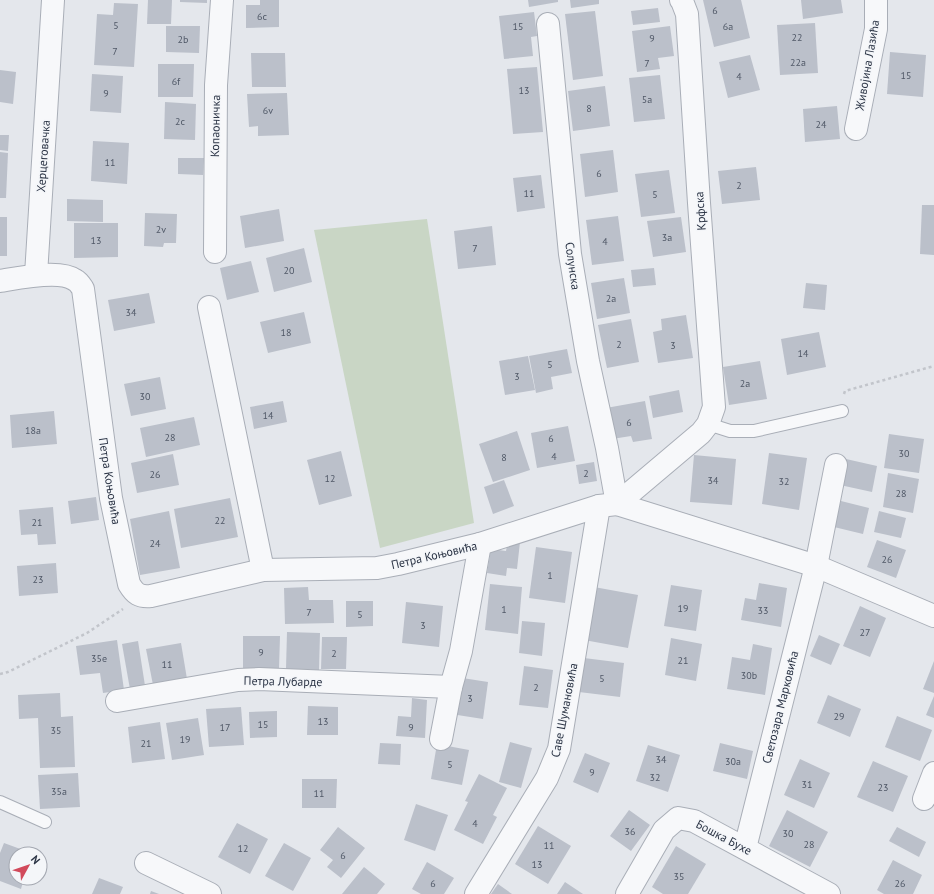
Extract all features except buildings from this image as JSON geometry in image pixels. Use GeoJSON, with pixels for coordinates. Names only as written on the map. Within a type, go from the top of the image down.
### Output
{"type":"FeatureCollection","features":[{"type":"Feature","properties":{"kind":"street","name":"Херцеговачка"},"geometry":{"type":"LineString","coordinates":[[36,275],[53,0]]}},
{"type":"Feature","properties":{"kind":"street","name":"Копаоничка"},"geometry":{"type":"LineString","coordinates":[[215,252],[216,85],[222,0]]}},
{"type":"Feature","properties":{"kind":"street","name":"Крфска"},"geometry":{"type":"LineString","coordinates":[[681,0],[687,14],[699,203],[712,360],[714,407],[708,424]]}},
{"type":"Feature","properties":{"kind":"street","name":"Живојина Лазића"},"geometry":{"type":"LineString","coordinates":[[856,129],[876,29],[876,0]]}},
{"type":"Feature","properties":{"kind":"street","name":"Солунска"},"geometry":{"type":"LineString","coordinates":[[548,24],[570,254],[588,361],[607,448],[608,505]]}},
{"type":"Feature","properties":{"kind":"street"},"geometry":{"type":"LineString","coordinates":[[0,281],[36,275]]}},
{"type":"Feature","properties":{"kind":"street","name":"Петра Коњовића"},"geometry":{"type":"LineString","coordinates":[[36,275],[66,276],[76,280],[83,289],[111,498],[129,584],[133,591],[138,595],[151,596],[263,570],[377,568],[480,544],[608,505]]}},
{"type":"Feature","properties":{"kind":"street"},"geometry":{"type":"LineString","coordinates":[[209,308],[263,570]]}},
{"type":"Feature","properties":{"kind":"street"},"geometry":{"type":"LineString","coordinates":[[608,505],[701,433],[708,424]]}},
{"type":"Feature","properties":{"kind":"street","name":"Светозара Марковића"},"geometry":{"type":"LineString","coordinates":[[745,848],[816,566],[836,465]]}},
{"type":"Feature","properties":{"kind":"street"},"geometry":{"type":"LineString","coordinates":[[608,505],[816,566],[934,616]]}},
{"type":"Feature","properties":{"kind":"street","name":"Саве Шумановића"},"geometry":{"type":"LineString","coordinates":[[476,894],[547,778],[559,749],[608,505]]}},
{"type":"Feature","properties":{"kind":"street"},"geometry":{"type":"LineString","coordinates":[[441,739],[451,687],[461,651],[480,544]]}},
{"type":"Feature","properties":{"kind":"street","name":"Петра Лубарде"},"geometry":{"type":"LineString","coordinates":[[117,701],[238,680],[258,679],[451,687]]}},
{"type":"Feature","properties":{"kind":"street"},"geometry":{"type":"LineString","coordinates":[[924,799],[934,773]]}},
{"type":"Feature","properties":{"kind":"street","name":"Бошка Бухе"},"geometry":{"type":"LineString","coordinates":[[627,894],[664,830],[678,818],[694,821],[829,894]]}},
{"type":"Feature","properties":{"kind":"street"},"geometry":{"type":"LineString","coordinates":[[146,863],[210,894]]}},
{"type":"Feature","properties":{"kind":"lane"},"geometry":{"type":"LineString","coordinates":[[708,424],[730,431],[754,431],[842,411]]}},
{"type":"Feature","properties":{"kind":"lane"},"geometry":{"type":"LineString","coordinates":[[0,802],[45,822]]}},
{"type":"Feature","properties":{"kind":"path"},"geometry":{"type":"LineString","coordinates":[[842,411],[845,391],[934,366]]}},
{"type":"Feature","properties":{"kind":"path"},"geometry":{"type":"LineString","coordinates":[[0,674],[8,672],[86,633],[120,612],[138,595]]}},
{"type":"Feature","properties":{"kind":"green space"},"geometry":{"type":"Polygon","coordinates":[[[427,219],[474,523],[380,548],[314,230],[427,219]]]}}]}
